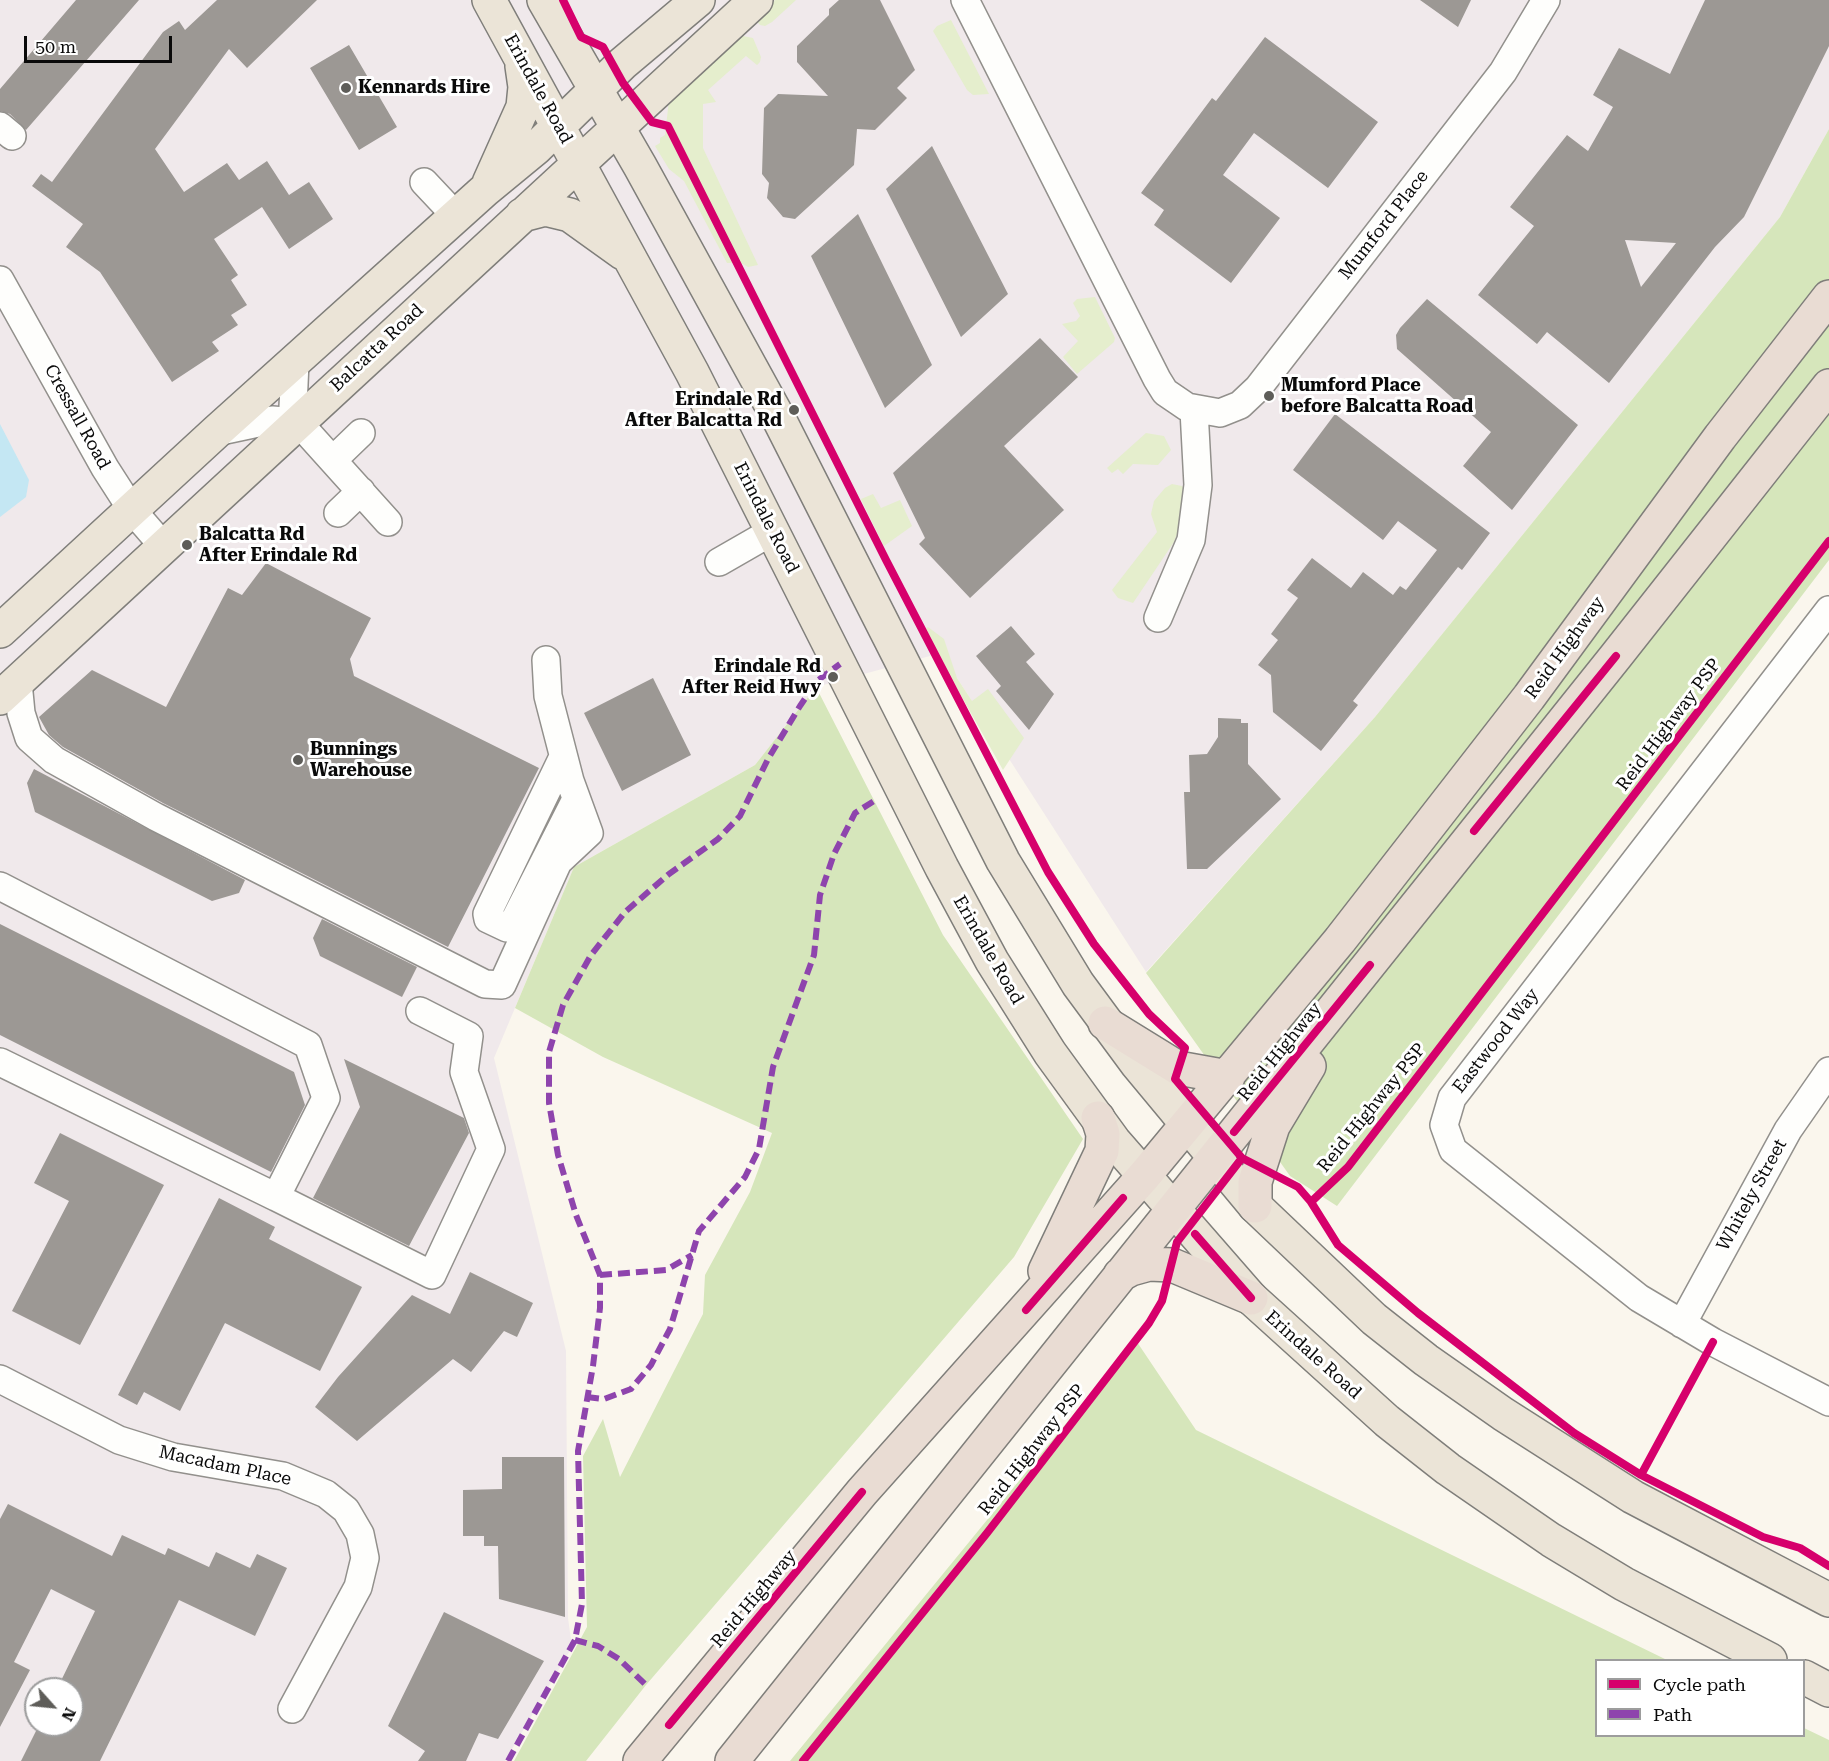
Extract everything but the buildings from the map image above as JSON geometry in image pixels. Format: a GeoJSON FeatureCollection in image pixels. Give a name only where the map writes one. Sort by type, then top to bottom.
{"type":"FeatureCollection","features":[{"type":"Feature","properties":{"kind":"highway","name":"Reid Highway"},"geometry":{"type":"LineString","coordinates":[[640,1761],[861,1492],[942,1399],[1026,1310],[1187,1127],[1340,940],[1522,706],[1720,437],[1829,297]]}},
{"type":"Feature","properties":{"kind":"highway","name":"Reid Highway"},"geometry":{"type":"LineString","coordinates":[[732,1761],[1829,386]]}},
{"type":"Feature","properties":{"kind":"highway"},"geometry":{"type":"LineString","coordinates":[[1255,1206],[1255,1182],[1273,1126],[1370,964]]}},
{"type":"Feature","properties":{"kind":"highway"},"geometry":{"type":"LineString","coordinates":[[1105,1023],[1178,1068],[1228,1077]]}},
{"type":"Feature","properties":{"kind":"highway"},"geometry":{"type":"LineString","coordinates":[[1026,1310],[1095,1169],[1102,1150],[1103,1134],[1098,1119]]}},
{"type":"Feature","properties":{"kind":"highway"},"geometry":{"type":"LineString","coordinates":[[1120,1275],[1149,1264],[1172,1265],[1251,1298]]}},
{"type":"Feature","properties":{"kind":"main road","name":"Erindale Road"},"geometry":{"type":"LineString","coordinates":[[489,0],[692,372],[942,868],[992,961],[1050,1053],[1098,1119],[1144,1176],[1251,1298],[1369,1406],[1457,1475],[1551,1540],[1624,1584],[1768,1659]]}},
{"type":"Feature","properties":{"kind":"main road"},"geometry":{"type":"LineString","coordinates":[[544,0],[779,419],[1003,861],[1078,984],[1105,1023],[1187,1127],[1255,1206],[1374,1319],[1426,1360],[1493,1407],[1633,1497],[1829,1600]]}},
{"type":"Feature","properties":{"kind":"main road"},"geometry":{"type":"LineString","coordinates":[[0,631],[216,432],[558,127],[595,89],[698,0]]}},
{"type":"Feature","properties":{"kind":"main road","name":"Balcatta Road"},"geometry":{"type":"LineString","coordinates":[[6,694],[165,548],[297,422],[756,0]]}},
{"type":"Feature","properties":{"kind":"main road"},"geometry":{"type":"LineString","coordinates":[[485,190],[523,107],[525,87],[520,59]]}},
{"type":"Feature","properties":{"kind":"main road"},"geometry":{"type":"LineString","coordinates":[[522,214],[545,209],[570,215],[588,226],[631,260]]}},
{"type":"Feature","properties":{"kind":"main road"},"geometry":{"type":"LineString","coordinates":[[1805,1678],[1829,1690]]}},
{"type":"Feature","properties":{"kind":"street"},"geometry":{"type":"LineString","coordinates":[[965,0],[1156,379],[1175,400],[1194,410],[1198,485],[1191,540],[1158,618]]}},
{"type":"Feature","properties":{"kind":"street","name":"Mumford Place"},"geometry":{"type":"LineString","coordinates":[[1194,410],[1220,413],[1240,405],[1258,388],[1503,72],[1546,0]]}},
{"type":"Feature","properties":{"kind":"street"},"geometry":{"type":"LineString","coordinates":[[424,182],[456,216]]}},
{"type":"Feature","properties":{"kind":"street","name":"Cressall Road"},"geometry":{"type":"LineString","coordinates":[[0,280],[105,468],[132,510],[165,548]]}},
{"type":"Feature","properties":{"kind":"street"},"geometry":{"type":"LineString","coordinates":[[295,362],[293,407],[297,422],[333,460],[370,490],[388,522]]}},
{"type":"Feature","properties":{"kind":"street"},"geometry":{"type":"LineString","coordinates":[[216,432],[272,420],[297,422]]}},
{"type":"Feature","properties":{"kind":"street"},"geometry":{"type":"LineString","coordinates":[[333,460],[361,433]]}},
{"type":"Feature","properties":{"kind":"street"},"geometry":{"type":"LineString","coordinates":[[338,513],[370,490]]}},
{"type":"Feature","properties":{"kind":"street"},"geometry":{"type":"LineString","coordinates":[[719,562],[773,531]]}},
{"type":"Feature","properties":{"kind":"street","name":"Eastwood Way"},"geometry":{"type":"LineString","coordinates":[[1829,610],[1452,1098],[1444,1125],[1453,1150],[1639,1298],[1682,1324],[1829,1402]]}},
{"type":"Feature","properties":{"kind":"street"},"geometry":{"type":"LineString","coordinates":[[6,694],[21,713],[29,738],[54,760],[156,818],[485,984],[502,985],[558,862],[589,833],[563,757],[548,696],[546,660]]}},
{"type":"Feature","properties":{"kind":"street"},"geometry":{"type":"LineString","coordinates":[[563,757],[487,914],[488,919],[507,928],[510,927],[576,799]]}},
{"type":"Feature","properties":{"kind":"street"},"geometry":{"type":"LineString","coordinates":[[0,886],[308,1045],[326,1098],[276,1197]]}},
{"type":"Feature","properties":{"kind":"street"},"geometry":{"type":"LineString","coordinates":[[0,1062],[432,1275],[491,1149],[464,1072],[469,1036],[420,1011]]}},
{"type":"Feature","properties":{"kind":"street","name":"Whitely Street"},"geometry":{"type":"LineString","coordinates":[[1682,1324],[1788,1130],[1829,1071]]}},
{"type":"Feature","properties":{"kind":"street","name":"Macadam Place"},"geometry":{"type":"LineString","coordinates":[[0,1379],[119,1440],[173,1457],[283,1476],[326,1494],[346,1510],[360,1534],[364,1558],[358,1587],[292,1709]]}},
{"type":"Feature","properties":{"kind":"shaded area"},"geometry":{"type":"Polygon","coordinates":[[[0,0],[1829,0],[1829,129],[1780,217],[1375,717],[1146,972],[941,653],[816,687],[755,765],[574,867],[494,1058],[566,1351],[568,1618],[572,1647],[505,1761],[0,1761],[0,0]]]}},
{"type":"Feature","properties":{"kind":"green space"},"geometry":{"type":"Polygon","coordinates":[[[775,0],[796,0],[772,22],[765,26],[760,25],[755,19],[775,0]]]}},
{"type":"Feature","properties":{"kind":"green space"},"geometry":{"type":"Polygon","coordinates":[[[951,20],[989,94],[973,95],[967,90],[933,31],[937,26],[951,20]]]}},
{"type":"Feature","properties":{"kind":"green space"},"geometry":{"type":"Polygon","coordinates":[[[733,37],[753,38],[761,57],[760,62],[757,65],[746,56],[708,90],[716,102],[703,104],[703,148],[758,265],[748,267],[741,263],[727,263],[684,181],[669,169],[655,146],[665,135],[669,100],[733,37]]]}},
{"type":"Feature","properties":{"kind":"green space"},"geometry":{"type":"Polygon","coordinates":[[[1829,129],[1829,560],[1337,1206],[1290,1176],[1146,973],[1375,717],[1780,217],[1829,129]]]}},
{"type":"Feature","properties":{"kind":"green space"},"geometry":{"type":"Polygon","coordinates":[[[1095,297],[1115,338],[1114,342],[1077,374],[1063,357],[1078,341],[1062,324],[1076,321],[1080,316],[1073,303],[1077,299],[1095,297]]]}},
{"type":"Feature","properties":{"kind":"green space"},"geometry":{"type":"Polygon","coordinates":[[[1146,433],[1164,436],[1171,450],[1158,465],[1133,464],[1123,474],[1118,469],[1112,473],[1107,468],[1146,433]]]}},
{"type":"Feature","properties":{"kind":"green space"},"geometry":{"type":"Polygon","coordinates":[[[1172,484],[1182,486],[1185,491],[1179,529],[1174,542],[1133,603],[1118,598],[1112,590],[1157,532],[1151,514],[1154,501],[1165,488],[1172,484]]]}},
{"type":"Feature","properties":{"kind":"green space"},"geometry":{"type":"Polygon","coordinates":[[[873,494],[881,508],[900,500],[912,526],[884,546],[861,499],[873,494]]]}},
{"type":"Feature","properties":{"kind":"green space"},"geometry":{"type":"Polygon","coordinates":[[[928,627],[944,639],[957,678],[972,701],[988,689],[1024,738],[1003,770],[924,630],[928,627]]]}},
{"type":"Feature","properties":{"kind":"green space"},"geometry":{"type":"Polygon","coordinates":[[[816,687],[943,935],[1083,1139],[1014,1257],[646,1685],[586,1761],[514,1761],[587,1627],[583,1456],[603,1419],[620,1477],[703,1314],[705,1275],[750,1192],[772,1133],[603,1057],[515,1008],[574,867],[755,765],[816,687]]]}},
{"type":"Feature","properties":{"kind":"green space"},"geometry":{"type":"Polygon","coordinates":[[[1135,1339],[1196,1430],[1665,1659],[1595,1659],[1595,1737],[1805,1737],[1805,1728],[1829,1740],[1829,1761],[790,1761],[1135,1339]]]}},
{"type":"Feature","properties":{"kind":"water"},"geometry":{"type":"Polygon","coordinates":[[[0,424],[29,480],[26,497],[0,517],[0,424]]]}},
{"type":"Feature","properties":{"kind":"marked path"},"geometry":{"type":"LineString","coordinates":[[508,1761],[575,1640],[582,1604],[578,1451],[593,1366],[600,1308],[600,1275],[576,1215],[558,1155],[549,1103],[549,1052],[563,1005],[591,955],[625,912],[669,874],[718,839],[740,816],[768,759],[800,706],[817,681],[840,664]]}},
{"type":"Feature","properties":{"kind":"marked path"},"geometry":{"type":"LineString","coordinates":[[587,1397],[604,1399],[631,1389],[651,1365],[670,1329],[699,1231],[745,1177],[759,1149],[773,1067],[814,955],[820,895],[834,854],[855,813],[874,801]]}},
{"type":"Feature","properties":{"kind":"marked path"},"geometry":{"type":"LineString","coordinates":[[600,1275],[666,1270],[692,1255]]}},
{"type":"Feature","properties":{"kind":"marked path"},"geometry":{"type":"LineString","coordinates":[[575,1640],[598,1646],[619,1659],[646,1685]]}},
{"type":"Feature","properties":{"kind":"cycle path"},"geometry":{"type":"LineString","coordinates":[[563,0],[581,37],[603,47],[623,83],[652,122],[668,126],[886,560],[1048,872],[1094,944],[1149,1014],[1185,1048],[1175,1079],[1242,1158]]}},
{"type":"Feature","properties":{"kind":"cycle path","name":"Reid Highway PSP"},"geometry":{"type":"LineString","coordinates":[[803,1761],[987,1533],[1149,1323],[1162,1301],[1177,1242],[1242,1158],[1298,1187],[1311,1202],[1348,1167],[1829,541]]}},
{"type":"Feature","properties":{"kind":"cycle path"},"geometry":{"type":"LineString","coordinates":[[1474,831],[1616,656]]}},
{"type":"Feature","properties":{"kind":"cycle path"},"geometry":{"type":"LineString","coordinates":[[1234,1132],[1370,965]]}},
{"type":"Feature","properties":{"kind":"cycle path"},"geometry":{"type":"LineString","coordinates":[[1026,1310],[1123,1198]]}},
{"type":"Feature","properties":{"kind":"cycle path"},"geometry":{"type":"LineString","coordinates":[[1311,1202],[1338,1245],[1418,1313],[1574,1433],[1641,1475],[1763,1537],[1800,1548],[1829,1566]]}},
{"type":"Feature","properties":{"kind":"cycle path"},"geometry":{"type":"LineString","coordinates":[[1195,1234],[1251,1298]]}},
{"type":"Feature","properties":{"kind":"cycle path"},"geometry":{"type":"LineString","coordinates":[[1641,1475],[1713,1342]]}},
{"type":"Feature","properties":{"kind":"cycle path"},"geometry":{"type":"LineString","coordinates":[[669,1725],[862,1492]]}},
{"type":"Feature","properties":{"kind":"place","name":"Kennards Hire"},"geometry":{"type":"Point","coordinates":[346,88]}},
{"type":"Feature","properties":{"kind":"place","name":"Mumford Place before Balcatta Road"},"geometry":{"type":"Point","coordinates":[1269,396]}},
{"type":"Feature","properties":{"kind":"place","name":"Erindale Rd After Balcatta Rd"},"geometry":{"type":"Point","coordinates":[794,410]}},
{"type":"Feature","properties":{"kind":"place","name":"Balcatta Rd After Erindale Rd"},"geometry":{"type":"Point","coordinates":[187,545]}},
{"type":"Feature","properties":{"kind":"place","name":"Erindale Rd After Reid Hwy"},"geometry":{"type":"Point","coordinates":[833,677]}},
{"type":"Feature","properties":{"kind":"place","name":"Bunnings Warehouse"},"geometry":{"type":"Point","coordinates":[298,760]}}]}
